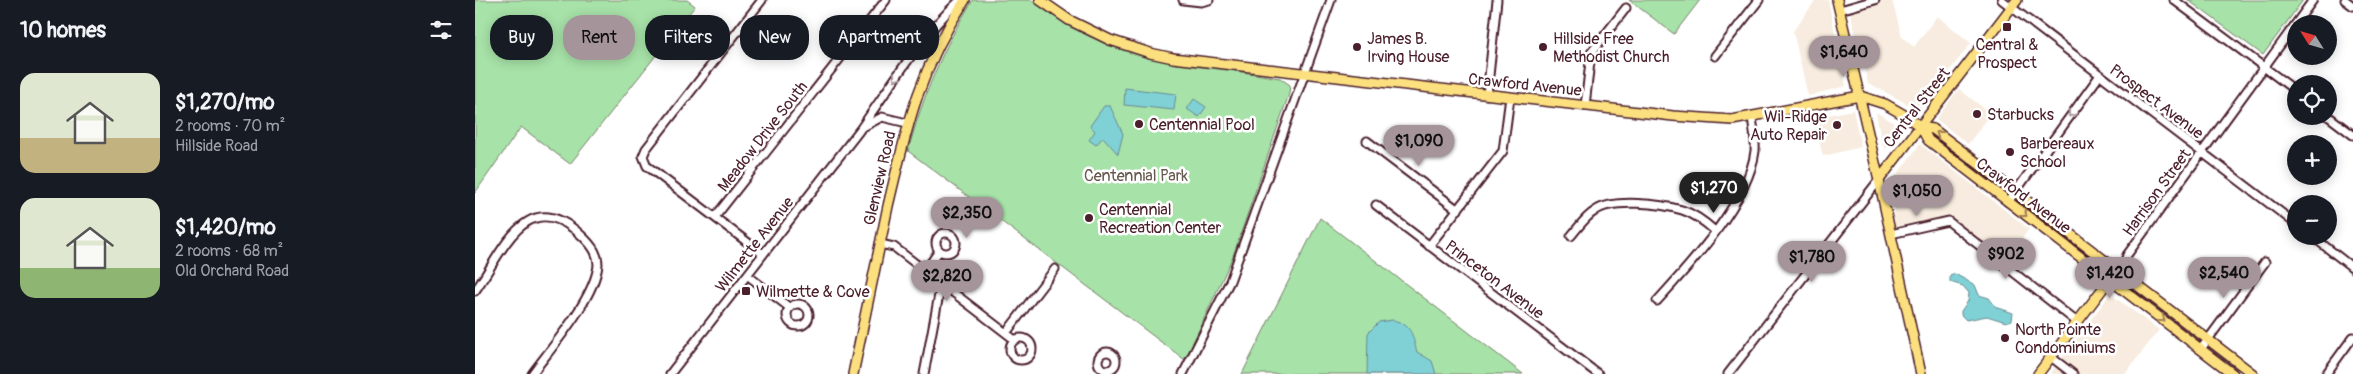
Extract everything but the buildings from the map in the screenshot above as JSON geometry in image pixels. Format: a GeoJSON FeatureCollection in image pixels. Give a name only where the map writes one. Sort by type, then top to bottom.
{"type":"FeatureCollection","features":[{"type":"Feature","properties":{"kind":"main road","name":"Glenview Road"},"geometry":{"type":"LineString","coordinates":[[853,374],[907,123],[923,76],[935,51],[965,0]]}},
{"type":"Feature","properties":{"kind":"main road","name":"Crawford Avenue"},"geometry":{"type":"LineString","coordinates":[[1040,0],[1087,30],[1110,40],[1150,53],[1304,74],[1673,116],[1732,120],[1860,96],[1885,104],[1921,127],[1933,129],[2253,374]]}},
{"type":"Feature","properties":{"kind":"main road"},"geometry":{"type":"LineString","coordinates":[[1837,0],[1879,180],[1921,374]]}},
{"type":"Feature","properties":{"kind":"main road","name":"Central Street"},"geometry":{"type":"LineString","coordinates":[[1879,180],[2015,4]]}},
{"type":"Feature","properties":{"kind":"main road","name":"Crawford Avenue"},"geometry":{"type":"LineString","coordinates":[[1921,127],[1929,140],[2233,374]]}},
{"type":"Feature","properties":{"kind":"main road"},"geometry":{"type":"LineString","coordinates":[[2110,279],[2111,266]]}},
{"type":"Feature","properties":{"kind":"main road"},"geometry":{"type":"LineString","coordinates":[[2038,374],[2110,279],[2121,273]]}},
{"type":"Feature","properties":{"kind":"street"},"geometry":{"type":"LineString","coordinates":[[762,0],[645,149],[643,160],[647,166],[763,254]]}},
{"type":"Feature","properties":{"kind":"street","name":"Meadow Drive South"},"geometry":{"type":"LineString","coordinates":[[715,217],[886,0]]}},
{"type":"Feature","properties":{"kind":"street","name":"Wilmette Avenue"},"geometry":{"type":"LineString","coordinates":[[670,374],[859,131],[944,15],[960,0]]}},
{"type":"Feature","properties":{"kind":"street"},"geometry":{"type":"LineString","coordinates":[[1183,0],[1201,2],[1209,0]]}},
{"type":"Feature","properties":{"kind":"street"},"geometry":{"type":"LineString","coordinates":[[1183,374],[1230,281],[1331,0]]}},
{"type":"Feature","properties":{"kind":"street"},"geometry":{"type":"LineString","coordinates":[[1487,95],[1497,0]]}},
{"type":"Feature","properties":{"kind":"street"},"geometry":{"type":"LineString","coordinates":[[1715,56],[1759,0]]}},
{"type":"Feature","properties":{"kind":"street"},"geometry":{"type":"LineString","coordinates":[[1840,10],[1875,0]]}},
{"type":"Feature","properties":{"kind":"street","name":"Prospect Avenue"},"geometry":{"type":"LineString","coordinates":[[2002,0],[2015,4],[2100,75],[2287,217]]}},
{"type":"Feature","properties":{"kind":"street"},"geometry":{"type":"LineString","coordinates":[[2174,0],[2287,85]]}},
{"type":"Feature","properties":{"kind":"street","name":"Harrison Street"},"geometry":{"type":"LineString","coordinates":[[2121,273],[2127,255],[2313,0]]}},
{"type":"Feature","properties":{"kind":"street"},"geometry":{"type":"LineString","coordinates":[[2345,0],[2353,6]]}},
{"type":"Feature","properties":{"kind":"street"},"geometry":{"type":"LineString","coordinates":[[1585,106],[1591,53],[1626,8]]}},
{"type":"Feature","properties":{"kind":"street"},"geometry":{"type":"LineString","coordinates":[[2008,202],[2100,75]]}},
{"type":"Feature","properties":{"kind":"street"},"geometry":{"type":"LineString","coordinates":[[1429,246],[1503,151],[1510,98]]}},
{"type":"Feature","properties":{"kind":"street"},"geometry":{"type":"LineString","coordinates":[[1657,301],[1686,270],[1735,205],[1746,181],[1755,151],[1752,116]]}},
{"type":"Feature","properties":{"kind":"street","name":"Wilmette Avenue"},"geometry":{"type":"LineString","coordinates":[[859,131],[882,117],[907,123]]}},
{"type":"Feature","properties":{"kind":"street"},"geometry":{"type":"LineString","coordinates":[[2337,123],[2353,135]]}},
{"type":"Feature","properties":{"kind":"street"},"geometry":{"type":"LineString","coordinates":[[1367,141],[1457,210]]}},
{"type":"Feature","properties":{"kind":"street","name":"Central Street"},"geometry":{"type":"LineString","coordinates":[[1728,374],[1879,180]]}},
{"type":"Feature","properties":{"kind":"street"},"geometry":{"type":"LineString","coordinates":[[1571,236],[1595,210],[1609,204],[1626,202],[1681,210],[1699,217],[1715,230]]}},
{"type":"Feature","properties":{"kind":"street","name":"Princeton Avenue"},"geometry":{"type":"LineString","coordinates":[[1376,205],[1598,374]]}},
{"type":"Feature","properties":{"kind":"street"},"geometry":{"type":"LineString","coordinates":[[475,291],[511,236],[523,223],[535,218],[549,216],[562,221],[577,231],[595,250],[599,262],[597,272],[574,316],[533,374]]}},
{"type":"Feature","properties":{"kind":"street"},"geometry":{"type":"LineString","coordinates":[[1891,234],[1948,221],[2077,322]]}},
{"type":"Feature","properties":{"kind":"street"},"geometry":{"type":"LineString","coordinates":[[880,244],[893,247],[1015,340]]}},
{"type":"Feature","properties":{"kind":"street"},"geometry":{"type":"LineString","coordinates":[[2324,245],[2353,268]]}},
{"type":"Feature","properties":{"kind":"street"},"geometry":{"type":"LineString","coordinates":[[925,271],[939,251]]}},
{"type":"Feature","properties":{"kind":"street","name":"Harrison Street"},"geometry":{"type":"LineString","coordinates":[[2111,266],[2127,255]]}},
{"type":"Feature","properties":{"kind":"street"},"geometry":{"type":"LineString","coordinates":[[2201,349],[2265,262]]}},
{"type":"Feature","properties":{"kind":"street"},"geometry":{"type":"LineString","coordinates":[[1006,333],[1055,269]]}},
{"type":"Feature","properties":{"kind":"street"},"geometry":{"type":"LineString","coordinates":[[747,275],[790,308]]}},
{"type":"Feature","properties":{"kind":"street"},"geometry":{"type":"LineString","coordinates":[[924,374],[941,284]]}},
{"type":"Feature","properties":{"kind":"street"},"geometry":{"type":"LineString","coordinates":[[2326,374],[2353,337]]}},
{"type":"Feature","properties":{"kind":"street"},"geometry":{"type":"LineString","coordinates":[[2051,357],[2073,374]]}},
{"type":"Feature","properties":{"kind":"shaded area"},"geometry":{"type":"Polygon","coordinates":[[[1816,0],[1828,0],[1846,86],[1808,96],[1793,31],[1816,0]]]}},
{"type":"Feature","properties":{"kind":"shaded area"},"geometry":{"type":"Polygon","coordinates":[[[1880,0],[1892,0],[1902,37],[1914,47],[1937,16],[1971,43],[1919,110],[1868,83],[1849,8],[1880,0]]]}},
{"type":"Feature","properties":{"kind":"shaded area"},"geometry":{"type":"Polygon","coordinates":[[[1959,89],[1991,114],[1968,144],[1936,119],[1959,89]]]}},
{"type":"Feature","properties":{"kind":"shaded area"},"geometry":{"type":"Polygon","coordinates":[[[1853,110],[1861,147],[1823,156],[1813,118],[1853,110]]]}},
{"type":"Feature","properties":{"kind":"shaded area"},"geometry":{"type":"Polygon","coordinates":[[[1876,112],[1902,128],[1886,149],[1882,145],[1876,112]]]}},
{"type":"Feature","properties":{"kind":"shaded area"},"geometry":{"type":"Polygon","coordinates":[[[1920,144],[2029,229],[2006,259],[1948,215],[1895,230],[1893,180],[1920,144]]]}},
{"type":"Feature","properties":{"kind":"shaded area"},"geometry":{"type":"Polygon","coordinates":[[[2110,294],[2159,330],[2125,374],[2050,374],[2110,294]]]}},
{"type":"Feature","properties":{"kind":"green space"},"geometry":{"type":"Polygon","coordinates":[[[475,0],[687,0],[695,6],[688,15],[645,15],[645,60],[652,60],[570,164],[521,127],[475,193],[475,0]]]}},
{"type":"Feature","properties":{"kind":"green space","name":"Centennial Park"},"geometry":{"type":"Polygon","coordinates":[[[973,0],[1032,0],[1066,24],[1089,36],[1147,57],[1280,78],[1290,85],[1289,94],[1233,256],[1185,360],[908,151],[920,111],[935,72],[952,36],[973,0]]]}},
{"type":"Feature","properties":{"kind":"green space"},"geometry":{"type":"Polygon","coordinates":[[[1629,0],[1700,0],[1674,34],[1629,0]]]}},
{"type":"Feature","properties":{"kind":"green space"},"geometry":{"type":"Polygon","coordinates":[[[2188,0],[2303,0],[2292,15],[2287,15],[2287,22],[2263,55],[2188,0]]]}},
{"type":"Feature","properties":{"kind":"green space"},"geometry":{"type":"Polygon","coordinates":[[[1320,218],[1523,374],[1242,374],[1320,218]]]}},
{"type":"Feature","properties":{"kind":"water"},"geometry":{"type":"Polygon","coordinates":[[[1125,88],[1176,94],[1174,110],[1124,105],[1125,88]]]}},
{"type":"Feature","properties":{"kind":"water"},"geometry":{"type":"Polygon","coordinates":[[[1194,99],[1206,107],[1199,117],[1187,109],[1194,99]]]}},
{"type":"Feature","properties":{"kind":"water"},"geometry":{"type":"Polygon","coordinates":[[[1104,106],[1110,106],[1123,134],[1118,154],[1103,137],[1096,145],[1089,140],[1095,131],[1090,126],[1104,106]]]}},
{"type":"Feature","properties":{"kind":"water"},"geometry":{"type":"Polygon","coordinates":[[[1955,274],[1975,285],[1979,295],[1989,298],[1996,307],[2013,313],[2012,320],[2006,322],[1987,316],[1966,320],[1961,315],[1961,311],[1968,301],[1969,293],[1963,286],[1950,282],[1950,276],[1955,274]]]}},
{"type":"Feature","properties":{"kind":"water"},"geometry":{"type":"Polygon","coordinates":[[[1392,320],[1404,324],[1408,328],[1417,352],[1432,361],[1436,374],[1367,374],[1368,333],[1379,322],[1392,320]]]}},
{"type":"Feature","properties":{"kind":"place","name":"Central & Prospect"},"geometry":{"type":"Point","coordinates":[2007,27]}},
{"type":"Feature","properties":{"kind":"place","name":"James B. Irving House"},"geometry":{"type":"Point","coordinates":[1357,47]}},
{"type":"Feature","properties":{"kind":"place","name":"Hillside Free Methodist Church"},"geometry":{"type":"Point","coordinates":[1543,47]}},
{"type":"Feature","properties":{"kind":"place","name":"Starbucks"},"geometry":{"type":"Point","coordinates":[1977,114]}},
{"type":"Feature","properties":{"kind":"place","name":"Centennial Pool"},"geometry":{"type":"Point","coordinates":[1139,124]}},
{"type":"Feature","properties":{"kind":"place","name":"Wil-Ridge Auto Repair"},"geometry":{"type":"Point","coordinates":[1837,125]}},
{"type":"Feature","properties":{"kind":"place","name":"Barbereaux School"},"geometry":{"type":"Point","coordinates":[2010,152]}},
{"type":"Feature","properties":{"kind":"place","name":"Centennial Recreation Center"},"geometry":{"type":"Point","coordinates":[1089,218]}},
{"type":"Feature","properties":{"kind":"place","name":"Wilmette & Cove"},"geometry":{"type":"Point","coordinates":[746,291]}},
{"type":"Feature","properties":{"kind":"place","name":"North Pointe Condominiums"},"geometry":{"type":"Point","coordinates":[2005,338]}}]}
